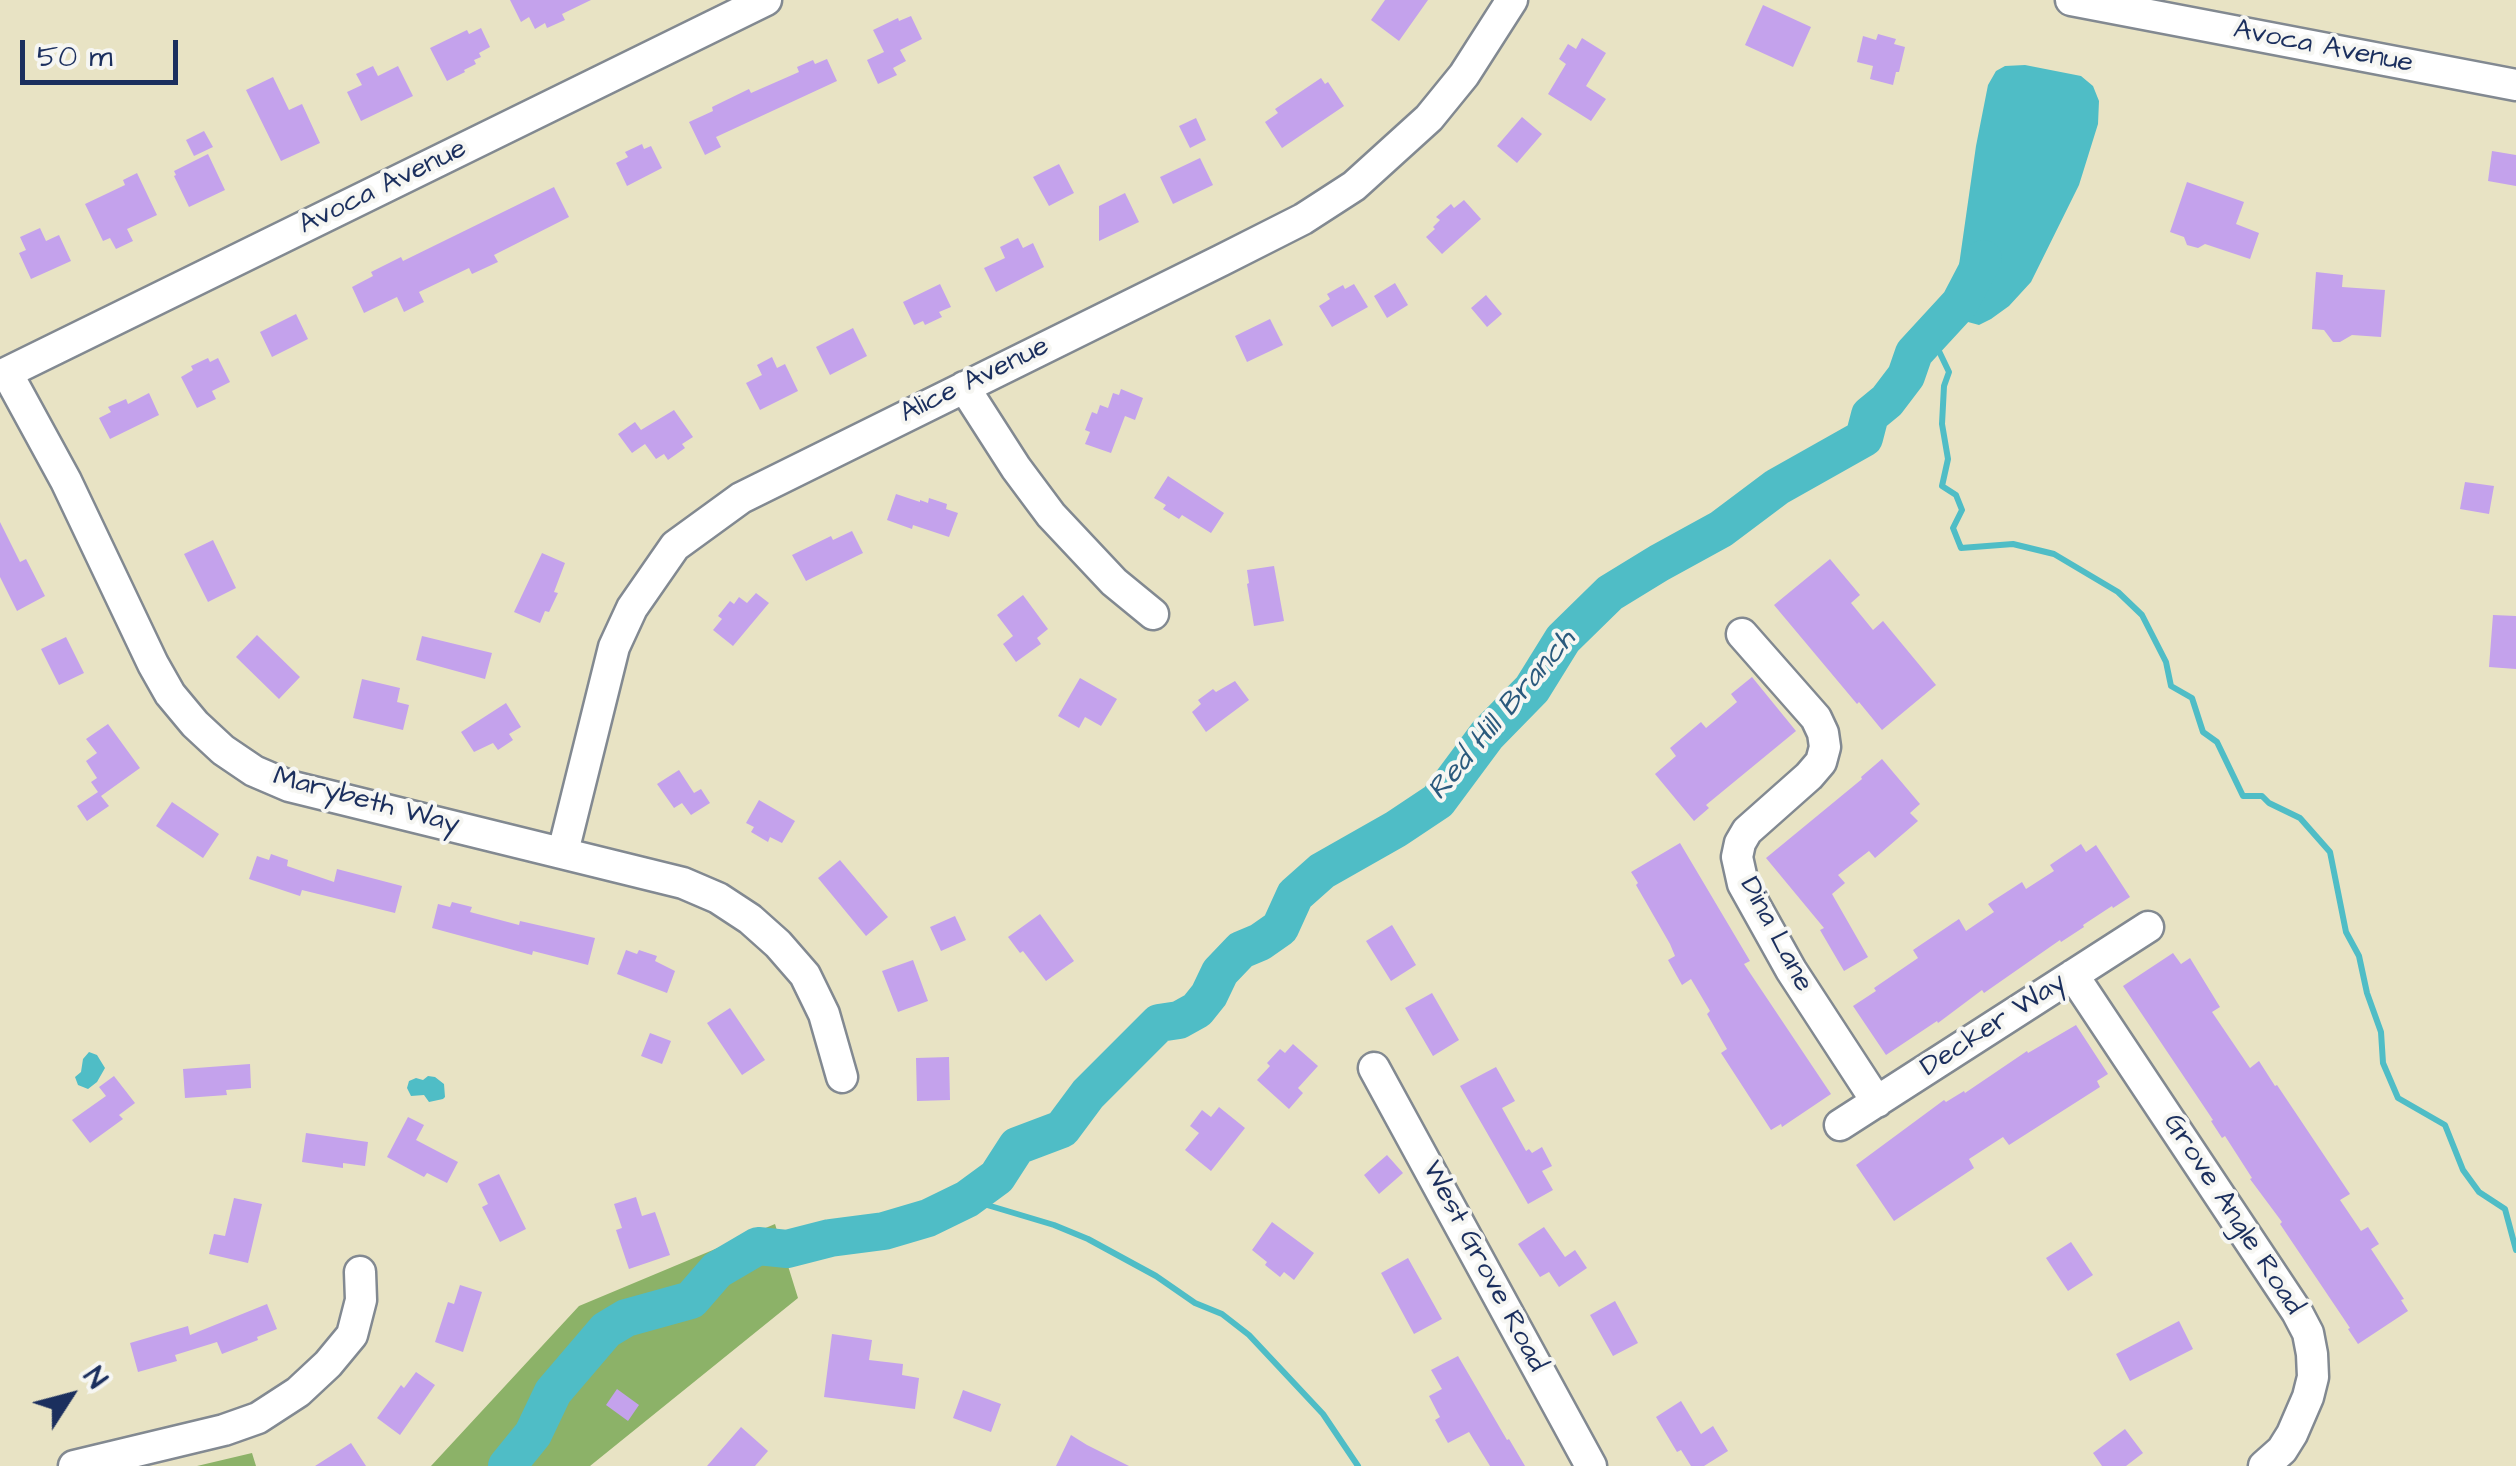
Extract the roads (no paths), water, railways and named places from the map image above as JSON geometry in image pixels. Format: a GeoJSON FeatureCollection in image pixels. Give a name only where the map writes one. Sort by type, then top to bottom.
{"type":"FeatureCollection","features":[{"type":"Feature","properties":{"kind":"street","name":"Avoca Avenue"},"geometry":{"type":"LineString","coordinates":[[3,374],[766,0]]}},
{"type":"Feature","properties":{"kind":"street","name":"Alice Avenue"},"geometry":{"type":"LineString","coordinates":[[563,852],[614,647],[632,608],[675,546],[741,498],[1303,218],[1354,186],[1430,118],[1464,75],[1512,0]]}},
{"type":"Feature","properties":{"kind":"street","name":"Avoca Avenue"},"geometry":{"type":"LineString","coordinates":[[2071,0],[2516,84]]}},
{"type":"Feature","properties":{"kind":"street","name":"Marybeth Way"},"geometry":{"type":"LineString","coordinates":[[3,374],[66,481],[152,664],[170,694],[223,750],[254,772],[289,786],[683,883],[718,898],[778,944],[804,975],[824,1014],[842,1077]]}},
{"type":"Feature","properties":{"kind":"street"},"geometry":{"type":"LineString","coordinates":[[964,387],[1051,515],[1114,582],[1152,614]]}},
{"type":"Feature","properties":{"kind":"street","name":"Dina Lane"},"geometry":{"type":"LineString","coordinates":[[1742,634],[1816,718],[1826,747],[1822,762],[1809,776],[1747,830],[1737,857],[1743,884],[1791,970],[1877,1102]]}},
{"type":"Feature","properties":{"kind":"street","name":"Decker Way"},"geometry":{"type":"LineString","coordinates":[[1840,1125],[2148,926]]}},
{"type":"Feature","properties":{"kind":"street","name":"Grove Angle Road"},"geometry":{"type":"LineString","coordinates":[[2073,975],[2308,1333],[2312,1376],[2308,1397],[2282,1450],[2264,1466]]}},
{"type":"Feature","properties":{"kind":"street","name":"West Grove Road"},"geometry":{"type":"LineString","coordinates":[[1374,1068],[1591,1466]]}},
{"type":"Feature","properties":{"kind":"street"},"geometry":{"type":"LineString","coordinates":[[74,1466],[224,1430],[258,1418],[298,1392],[352,1335],[361,1300],[360,1272]]}},
{"type":"Feature","properties":{"kind":"water"},"geometry":{"type":"Polygon","coordinates":[[[2025,65],[2081,76],[2093,86],[2099,101],[2098,124],[2079,185],[2031,282],[2009,306],[1979,325],[1962,315],[1959,265],[1976,146],[1988,85],[1996,71],[2005,66],[2025,65]]]}},
{"type":"Feature","properties":{"kind":"water"},"geometry":{"type":"Polygon","coordinates":[[[89,1052],[97,1055],[105,1068],[88,1089],[78,1085],[75,1077],[89,1052]]]}},
{"type":"Feature","properties":{"kind":"water"},"geometry":{"type":"Polygon","coordinates":[[[428,1076],[444,1084],[443,1099],[429,1102],[424,1095],[411,1096],[409,1081],[428,1076]]]}},
{"type":"Feature","properties":{"kind":"waterway","name":"Red Hill Branch"},"geometry":{"type":"LineString","coordinates":[[507,1466],[533,1434],[553,1392],[606,1330],[626,1318],[691,1300],[717,1270],[758,1246],[787,1249],[884,1231],[928,1218],[967,1199],[997,1177],[1017,1146],[1062,1129],[1088,1094],[1159,1023],[1179,1020],[1197,1010],[1220,972],[1241,950],[1280,928],[1295,895],[1322,871],[1438,801],[1487,735],[1532,689],[1563,639],[1610,593],[1721,529],[1777,487],[1864,438],[1870,415],[1906,376],[1914,353],[1960,303],[1983,259]]}},
{"type":"Feature","properties":{"kind":"waterway"},"geometry":{"type":"LineString","coordinates":[[1937,324],[1941,342],[1937,347],[1949,372],[1944,386],[1942,424],[1948,459],[1942,486],[1956,495],[1962,510],[1953,528],[1961,548],[2013,544],[2054,554],[2118,592],[2142,615],[2166,662],[2171,686],[2192,698],[2203,732],[2217,742],[2243,796],[2262,796],[2300,818],[2330,852],[2346,932],[2359,956],[2381,1032],[2383,1063],[2398,1098],[2445,1125],[2463,1170],[2479,1192],[2505,1209],[2516,1250]]}},
{"type":"Feature","properties":{"kind":"waterway"},"geometry":{"type":"LineString","coordinates":[[967,1199],[1088,1239],[1156,1276],[1195,1303],[1222,1314],[1249,1335],[1323,1414],[1358,1466]]}}]}
